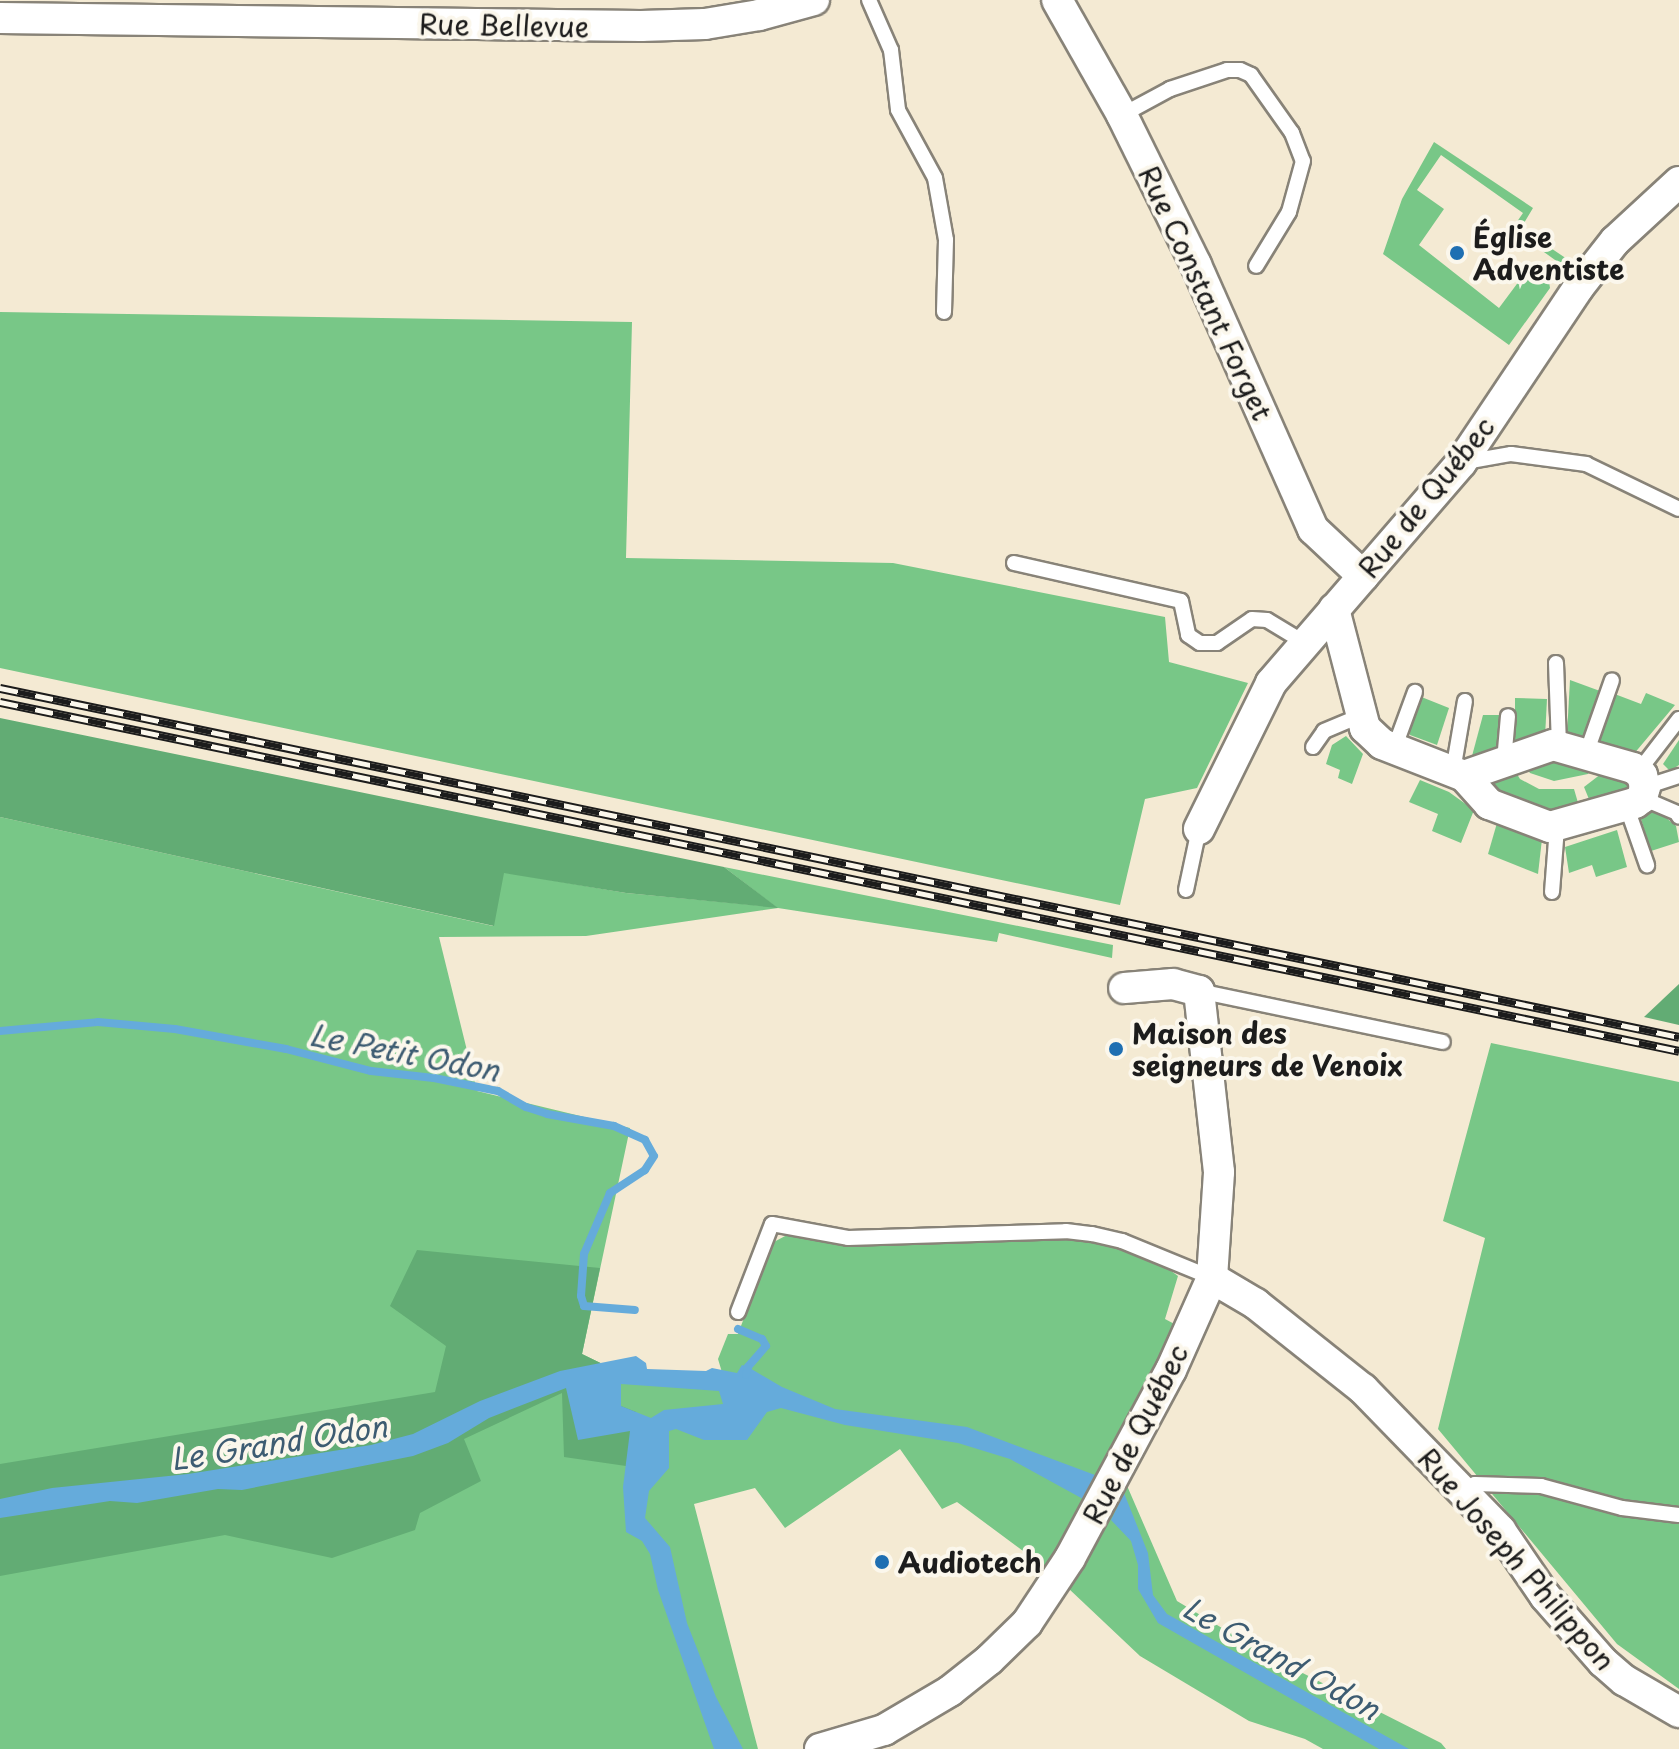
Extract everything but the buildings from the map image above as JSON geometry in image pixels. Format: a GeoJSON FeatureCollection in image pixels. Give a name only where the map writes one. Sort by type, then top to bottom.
{"type":"FeatureCollection","features":[{"type":"Feature","properties":{"kind":"street","name":"Rue Bellevue"},"geometry":{"type":"LineString","coordinates":[[0,18],[641,26],[705,24],[759,15],[814,0]]}},
{"type":"Feature","properties":{"kind":"street","name":"Rue Constant Forget"},"geometry":{"type":"LineString","coordinates":[[1057,0],[1122,115],[1196,265],[1313,529],[1363,576]]}},
{"type":"Feature","properties":{"kind":"street","name":"Rue de Québec"},"geometry":{"type":"LineString","coordinates":[[1199,829],[1271,683],[1461,463],[1578,288],[1615,241],[1679,182]]}},
{"type":"Feature","properties":{"kind":"street"},"geometry":{"type":"LineString","coordinates":[[1334,609],[1362,715],[1372,737],[1394,749],[1458,773],[1489,804],[1557,827],[1638,791]]}},
{"type":"Feature","properties":{"kind":"street"},"geometry":{"type":"LineString","coordinates":[[1458,773],[1504,761],[1572,750],[1638,791]]}},
{"type":"Feature","properties":{"kind":"street"},"geometry":{"type":"LineString","coordinates":[[1124,988],[1173,984],[1199,991]]}},
{"type":"Feature","properties":{"kind":"street","name":"Rue de Québec"},"geometry":{"type":"LineString","coordinates":[[820,1749],[884,1730],[950,1691],[989,1660],[1027,1623],[1070,1558],[1171,1370],[1212,1278],[1219,1172],[1199,991]]}},
{"type":"Feature","properties":{"kind":"street","name":"Rue Joseph Philippon"},"geometry":{"type":"LineString","coordinates":[[1212,1278],[1256,1304],[1363,1389],[1500,1530],[1545,1596],[1603,1662],[1624,1680],[1679,1712]]}},
{"type":"Feature","properties":{"kind":"lane"},"geometry":{"type":"LineString","coordinates":[[869,0],[891,50],[898,110],[935,178],[946,240],[944,312]]}},
{"type":"Feature","properties":{"kind":"lane"},"geometry":{"type":"LineString","coordinates":[[1122,115],[1170,89],[1227,70],[1240,70],[1251,75],[1292,133],[1303,161],[1289,212],[1256,266]]}},
{"type":"Feature","properties":{"kind":"lane"},"geometry":{"type":"LineString","coordinates":[[1461,463],[1511,454],[1586,464],[1679,509]]}},
{"type":"Feature","properties":{"kind":"lane"},"geometry":{"type":"LineString","coordinates":[[1014,563],[1181,601],[1188,635],[1200,643],[1217,643],[1252,619],[1267,620],[1305,643]]}},
{"type":"Feature","properties":{"kind":"lane"},"geometry":{"type":"LineString","coordinates":[[1556,663],[1572,750]]}},
{"type":"Feature","properties":{"kind":"lane"},"geometry":{"type":"LineString","coordinates":[[1572,750],[1612,680]]}},
{"type":"Feature","properties":{"kind":"lane"},"geometry":{"type":"LineString","coordinates":[[1394,749],[1415,692]]}},
{"type":"Feature","properties":{"kind":"lane"},"geometry":{"type":"LineString","coordinates":[[1458,773],[1465,701]]}},
{"type":"Feature","properties":{"kind":"lane"},"geometry":{"type":"LineString","coordinates":[[1313,747],[1324,731],[1362,715]]}},
{"type":"Feature","properties":{"kind":"lane"},"geometry":{"type":"LineString","coordinates":[[1504,761],[1508,716]]}},
{"type":"Feature","properties":{"kind":"lane"},"geometry":{"type":"LineString","coordinates":[[1647,865],[1638,791],[1679,719]]}},
{"type":"Feature","properties":{"kind":"lane"},"geometry":{"type":"LineString","coordinates":[[1638,791],[1679,776]]}},
{"type":"Feature","properties":{"kind":"lane"},"geometry":{"type":"LineString","coordinates":[[1638,791],[1679,817]]}},
{"type":"Feature","properties":{"kind":"lane"},"geometry":{"type":"LineString","coordinates":[[1552,892],[1557,827]]}},
{"type":"Feature","properties":{"kind":"lane"},"geometry":{"type":"LineString","coordinates":[[1186,890],[1199,829]]}},
{"type":"Feature","properties":{"kind":"lane"},"geometry":{"type":"LineString","coordinates":[[1199,991],[1443,1042]]}},
{"type":"Feature","properties":{"kind":"lane"},"geometry":{"type":"LineString","coordinates":[[738,1312],[772,1224],[848,1238],[1066,1231],[1092,1234],[1182,1263],[1212,1278]]}},
{"type":"Feature","properties":{"kind":"lane"},"geometry":{"type":"LineString","coordinates":[[1463,1490],[1475,1484],[1541,1486],[1622,1508],[1679,1515]]}},
{"type":"Feature","properties":{"kind":"green space"},"geometry":{"type":"Polygon","coordinates":[[[1434,142],[1533,208],[1521,228],[1570,261],[1562,265],[1512,229],[1523,213],[1441,155],[1417,190],[1444,209],[1419,245],[1499,308],[1531,265],[1549,282],[1550,288],[1509,345],[1383,254],[1402,199],[1434,142]]]}},
{"type":"Feature","properties":{"kind":"green space"},"geometry":{"type":"Polygon","coordinates":[[[0,312],[632,322],[626,558],[893,563],[1165,617],[1169,662],[1248,683],[1197,788],[1145,799],[1120,905],[0,668],[0,312]]]}},
{"type":"Feature","properties":{"kind":"green space"},"geometry":{"type":"Polygon","coordinates":[[[1570,680],[1600,691],[1582,739],[1567,734],[1570,680]]]}},
{"type":"Feature","properties":{"kind":"green space"},"geometry":{"type":"Polygon","coordinates":[[[1612,693],[1641,704],[1646,693],[1675,705],[1633,755],[1597,741],[1612,693]]]}},
{"type":"Feature","properties":{"kind":"green space"},"geometry":{"type":"Polygon","coordinates":[[[1419,696],[1449,708],[1437,745],[1410,735],[1408,727],[1419,696]]]}},
{"type":"Feature","properties":{"kind":"green space"},"geometry":{"type":"Polygon","coordinates":[[[1515,698],[1547,699],[1545,737],[1515,744],[1515,698]]]}},
{"type":"Feature","properties":{"kind":"green space"},"geometry":{"type":"Polygon","coordinates":[[[1483,715],[1501,715],[1497,750],[1472,756],[1483,715]]]}},
{"type":"Feature","properties":{"kind":"green space"},"geometry":{"type":"Polygon","coordinates":[[[0,718],[724,867],[778,908],[626,893],[504,873],[494,926],[0,817],[0,718]]]}},
{"type":"Feature","properties":{"kind":"green space"},"geometry":{"type":"Polygon","coordinates":[[[1346,736],[1363,754],[1352,784],[1338,778],[1340,770],[1326,764],[1332,745],[1346,736]]]}},
{"type":"Feature","properties":{"kind":"green space"},"geometry":{"type":"Polygon","coordinates":[[[1679,740],[1679,765],[1670,771],[1663,764],[1679,740]]]}},
{"type":"Feature","properties":{"kind":"green space"},"geometry":{"type":"Polygon","coordinates":[[[1558,752],[1597,763],[1588,774],[1554,781],[1530,773],[1522,762],[1558,752]]]}},
{"type":"Feature","properties":{"kind":"green space"},"geometry":{"type":"Polygon","coordinates":[[[1512,766],[1520,779],[1539,789],[1574,789],[1581,813],[1554,821],[1487,791],[1489,774],[1512,766]]]}},
{"type":"Feature","properties":{"kind":"green space"},"geometry":{"type":"Polygon","coordinates":[[[1610,767],[1619,770],[1633,789],[1593,809],[1584,787],[1610,767]]]}},
{"type":"Feature","properties":{"kind":"green space"},"geometry":{"type":"Polygon","coordinates":[[[1420,780],[1449,792],[1474,810],[1461,843],[1432,831],[1438,814],[1409,802],[1420,780]]]}},
{"type":"Feature","properties":{"kind":"green space"},"geometry":{"type":"Polygon","coordinates":[[[1658,811],[1676,826],[1679,842],[1651,851],[1640,816],[1658,811]]]}},
{"type":"Feature","properties":{"kind":"green space"},"geometry":{"type":"Polygon","coordinates":[[[0,817],[493,926],[503,872],[626,893],[776,907],[724,867],[1113,945],[1112,958],[999,933],[997,942],[778,908],[586,936],[439,937],[477,1091],[630,1128],[582,1354],[621,1373],[724,1379],[718,1359],[728,1334],[738,1334],[772,1243],[787,1235],[848,1243],[1045,1238],[1087,1240],[1115,1244],[1155,1259],[1178,1276],[1165,1319],[1180,1327],[1115,1458],[1177,1601],[1267,1655],[1441,1743],[1446,1749],[1323,1749],[1305,1739],[1249,1721],[1140,1656],[1050,1571],[957,1502],[942,1509],[900,1449],[785,1528],[755,1488],[694,1504],[758,1749],[0,1749],[0,817]]]}},
{"type":"Feature","properties":{"kind":"green space"},"geometry":{"type":"Polygon","coordinates":[[[1497,823],[1542,839],[1538,874],[1488,854],[1497,823]]]}},
{"type":"Feature","properties":{"kind":"green space"},"geometry":{"type":"Polygon","coordinates":[[[1617,830],[1627,867],[1596,877],[1592,865],[1569,873],[1565,847],[1617,830]]]}},
{"type":"Feature","properties":{"kind":"green space"},"geometry":{"type":"Polygon","coordinates":[[[1679,984],[1679,1025],[1644,1017],[1679,984]]]}},
{"type":"Feature","properties":{"kind":"green space"},"geometry":{"type":"Polygon","coordinates":[[[1491,1043],[1679,1082],[1679,1689],[1617,1644],[1438,1429],[1485,1238],[1443,1221],[1491,1043]]]}},
{"type":"Feature","properties":{"kind":"green space"},"geometry":{"type":"Polygon","coordinates":[[[417,1250],[600,1268],[582,1354],[621,1373],[621,1406],[636,1412],[626,1466],[564,1457],[562,1393],[464,1439],[481,1481],[420,1513],[415,1530],[332,1558],[225,1535],[0,1576],[0,1464],[435,1392],[446,1346],[390,1306],[417,1250]]]}},
{"type":"Feature","properties":{"kind":"water"},"geometry":{"type":"Polygon","coordinates":[[[636,1356],[646,1363],[647,1369],[706,1371],[712,1368],[737,1373],[742,1365],[782,1387],[835,1409],[967,1427],[1095,1475],[1083,1499],[1010,1459],[958,1443],[845,1425],[781,1408],[767,1412],[747,1440],[704,1440],[676,1429],[669,1431],[669,1468],[649,1491],[645,1518],[670,1547],[687,1623],[716,1697],[743,1749],[714,1749],[658,1590],[650,1554],[642,1541],[626,1532],[623,1487],[630,1431],[578,1440],[566,1388],[489,1418],[448,1443],[413,1456],[242,1490],[218,1489],[137,1503],[110,1501],[0,1518],[0,1499],[52,1488],[188,1474],[371,1445],[413,1434],[480,1401],[560,1371],[636,1356]],[[621,1384],[621,1406],[651,1418],[664,1410],[723,1404],[719,1391],[621,1384]]]}},
{"type":"Feature","properties":{"kind":"water"},"geometry":{"type":"Polygon","coordinates":[[[1124,1493],[1148,1553],[1153,1595],[1167,1614],[1409,1749],[1379,1749],[1158,1623],[1138,1589],[1138,1565],[1131,1541],[1111,1520],[1124,1493]]]}},
{"type":"Feature","properties":{"kind":"waterway","name":"Le Petit Odon"},"geometry":{"type":"LineString","coordinates":[[0,1031],[98,1022],[175,1029],[286,1049],[371,1071],[434,1078],[498,1091],[526,1107],[547,1114],[614,1126],[645,1140],[654,1156],[645,1170],[610,1193],[584,1254],[581,1296],[584,1306],[635,1310]]}},
{"type":"Feature","properties":{"kind":"waterway","name":"Le Petit Odon"},"geometry":{"type":"LineString","coordinates":[[738,1329],[762,1339],[766,1346],[748,1367],[746,1375]]}},
{"type":"Feature","properties":{"kind":"railway"},"geometry":{"type":"LineString","coordinates":[[0,688],[1679,1037]]}},
{"type":"Feature","properties":{"kind":"railway"},"geometry":{"type":"LineString","coordinates":[[0,702],[1679,1051]]}},
{"type":"Feature","properties":{"kind":"place","name":"Église Adventiste"},"geometry":{"type":"Point","coordinates":[1457,253]}},
{"type":"Feature","properties":{"kind":"place","name":"Maison des seigneurs de Venoix"},"geometry":{"type":"Point","coordinates":[1116,1049]}},
{"type":"Feature","properties":{"kind":"place","name":"Audiotech"},"geometry":{"type":"Point","coordinates":[882,1562]}},
{"type":"Feature","properties":{"kind":"water label","name":"Le Grand Odon"},"geometry":{"type":"Point","coordinates":[279,1442]}},
{"type":"Feature","properties":{"kind":"water label","name":"Le Grand Odon"},"geometry":{"type":"Point","coordinates":[1282,1658]}}]}
